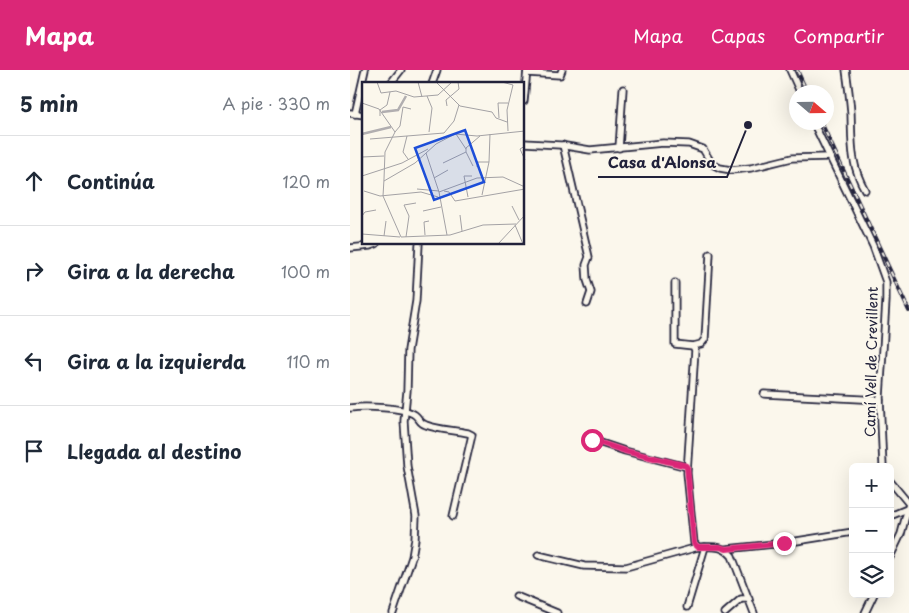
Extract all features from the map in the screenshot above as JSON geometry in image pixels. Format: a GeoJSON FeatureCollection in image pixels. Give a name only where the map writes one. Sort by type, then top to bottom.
{"type":"FeatureCollection","features":[{"type":"Feature","properties":{"kind":"street"},"geometry":{"type":"LineString","coordinates":[[353,113],[365,70]]}},
{"type":"Feature","properties":{"kind":"street"},"geometry":{"type":"LineString","coordinates":[[392,82],[401,70]]}},
{"type":"Feature","properties":{"kind":"street"},"geometry":{"type":"LineString","coordinates":[[525,91],[527,72],[560,75],[562,70]]}},
{"type":"Feature","properties":{"kind":"street"},"geometry":{"type":"LineString","coordinates":[[790,70],[797,85]]}},
{"type":"Feature","properties":{"kind":"street"},"geometry":{"type":"LineString","coordinates":[[846,70],[852,159],[859,180],[865,190]]}},
{"type":"Feature","properties":{"kind":"street"},"geometry":{"type":"LineString","coordinates":[[619,148],[623,89]]}},
{"type":"Feature","properties":{"kind":"street","name":"Camí Vell de Crevillent"},"geometry":{"type":"LineString","coordinates":[[817,130],[873,246],[886,282],[880,400],[883,463]]}},
{"type":"Feature","properties":{"kind":"street"},"geometry":{"type":"LineString","coordinates":[[525,143],[563,145],[590,150],[664,143],[689,144],[703,149],[712,164],[720,168],[732,170],[751,168],[792,158],[830,157]]}},
{"type":"Feature","properties":{"kind":"street"},"geometry":{"type":"LineString","coordinates":[[563,145],[590,257],[586,265],[587,280],[591,292],[587,304]]}},
{"type":"Feature","properties":{"kind":"street"},"geometry":{"type":"LineString","coordinates":[[350,248],[373,245]]}},
{"type":"Feature","properties":{"kind":"street"},"geometry":{"type":"LineString","coordinates":[[393,613],[412,558],[415,539],[416,516],[404,444],[404,411],[408,350],[416,301],[419,245]]}},
{"type":"Feature","properties":{"kind":"street"},"geometry":{"type":"LineString","coordinates":[[675,283],[675,344],[693,346],[701,344],[705,339],[710,254]]}},
{"type":"Feature","properties":{"kind":"street"},"geometry":{"type":"LineString","coordinates":[[693,346],[695,350],[687,466],[694,543],[698,547]]}},
{"type":"Feature","properties":{"kind":"street"},"geometry":{"type":"LineString","coordinates":[[764,394],[880,400]]}},
{"type":"Feature","properties":{"kind":"street"},"geometry":{"type":"LineString","coordinates":[[350,408],[362,406],[404,411],[415,415],[420,423],[428,426],[472,435],[453,516]]}},
{"type":"Feature","properties":{"kind":"street"},"geometry":{"type":"LineString","coordinates":[[592,440],[625,451],[687,466]]}},
{"type":"Feature","properties":{"kind":"street"},"geometry":{"type":"LineString","coordinates":[[894,486],[908,505]]}},
{"type":"Feature","properties":{"kind":"street"},"geometry":{"type":"LineString","coordinates":[[894,514],[908,505]]}},
{"type":"Feature","properties":{"kind":"street"},"geometry":{"type":"LineString","coordinates":[[892,553],[901,534],[908,505]]}},
{"type":"Feature","properties":{"kind":"street"},"geometry":{"type":"LineString","coordinates":[[538,555],[584,566],[626,567],[698,547],[726,549],[784,543],[849,533]]}},
{"type":"Feature","properties":{"kind":"street"},"geometry":{"type":"LineString","coordinates":[[687,606],[705,547]]}},
{"type":"Feature","properties":{"kind":"street"},"geometry":{"type":"LineString","coordinates":[[726,549],[732,556],[754,613]]}},
{"type":"Feature","properties":{"kind":"street"},"geometry":{"type":"LineString","coordinates":[[516,596],[557,613]]}},
{"type":"Feature","properties":{"kind":"street"},"geometry":{"type":"LineString","coordinates":[[865,613],[872,598]]}},
{"type":"Feature","properties":{"kind":"street"},"geometry":{"type":"LineString","coordinates":[[725,613],[741,599],[749,599]]}},
{"type":"Feature","properties":{"kind":"railway"},"geometry":{"type":"LineString","coordinates":[[797,70],[804,85]]}},
{"type":"Feature","properties":{"kind":"railway"},"geometry":{"type":"LineString","coordinates":[[825,130],[909,311]]}},
{"type":"Feature","properties":{"kind":"place","name":"Casa d'Alonsa"},"geometry":{"type":"Point","coordinates":[748,125]}},
{"type":"Feature","properties":{"kind":"route"},"geometry":{"type":"LineString","coordinates":[[592,440],[625,451],[687,466],[694,543],[698,547],[720,547],[726,549],[784,543]]}}]}
